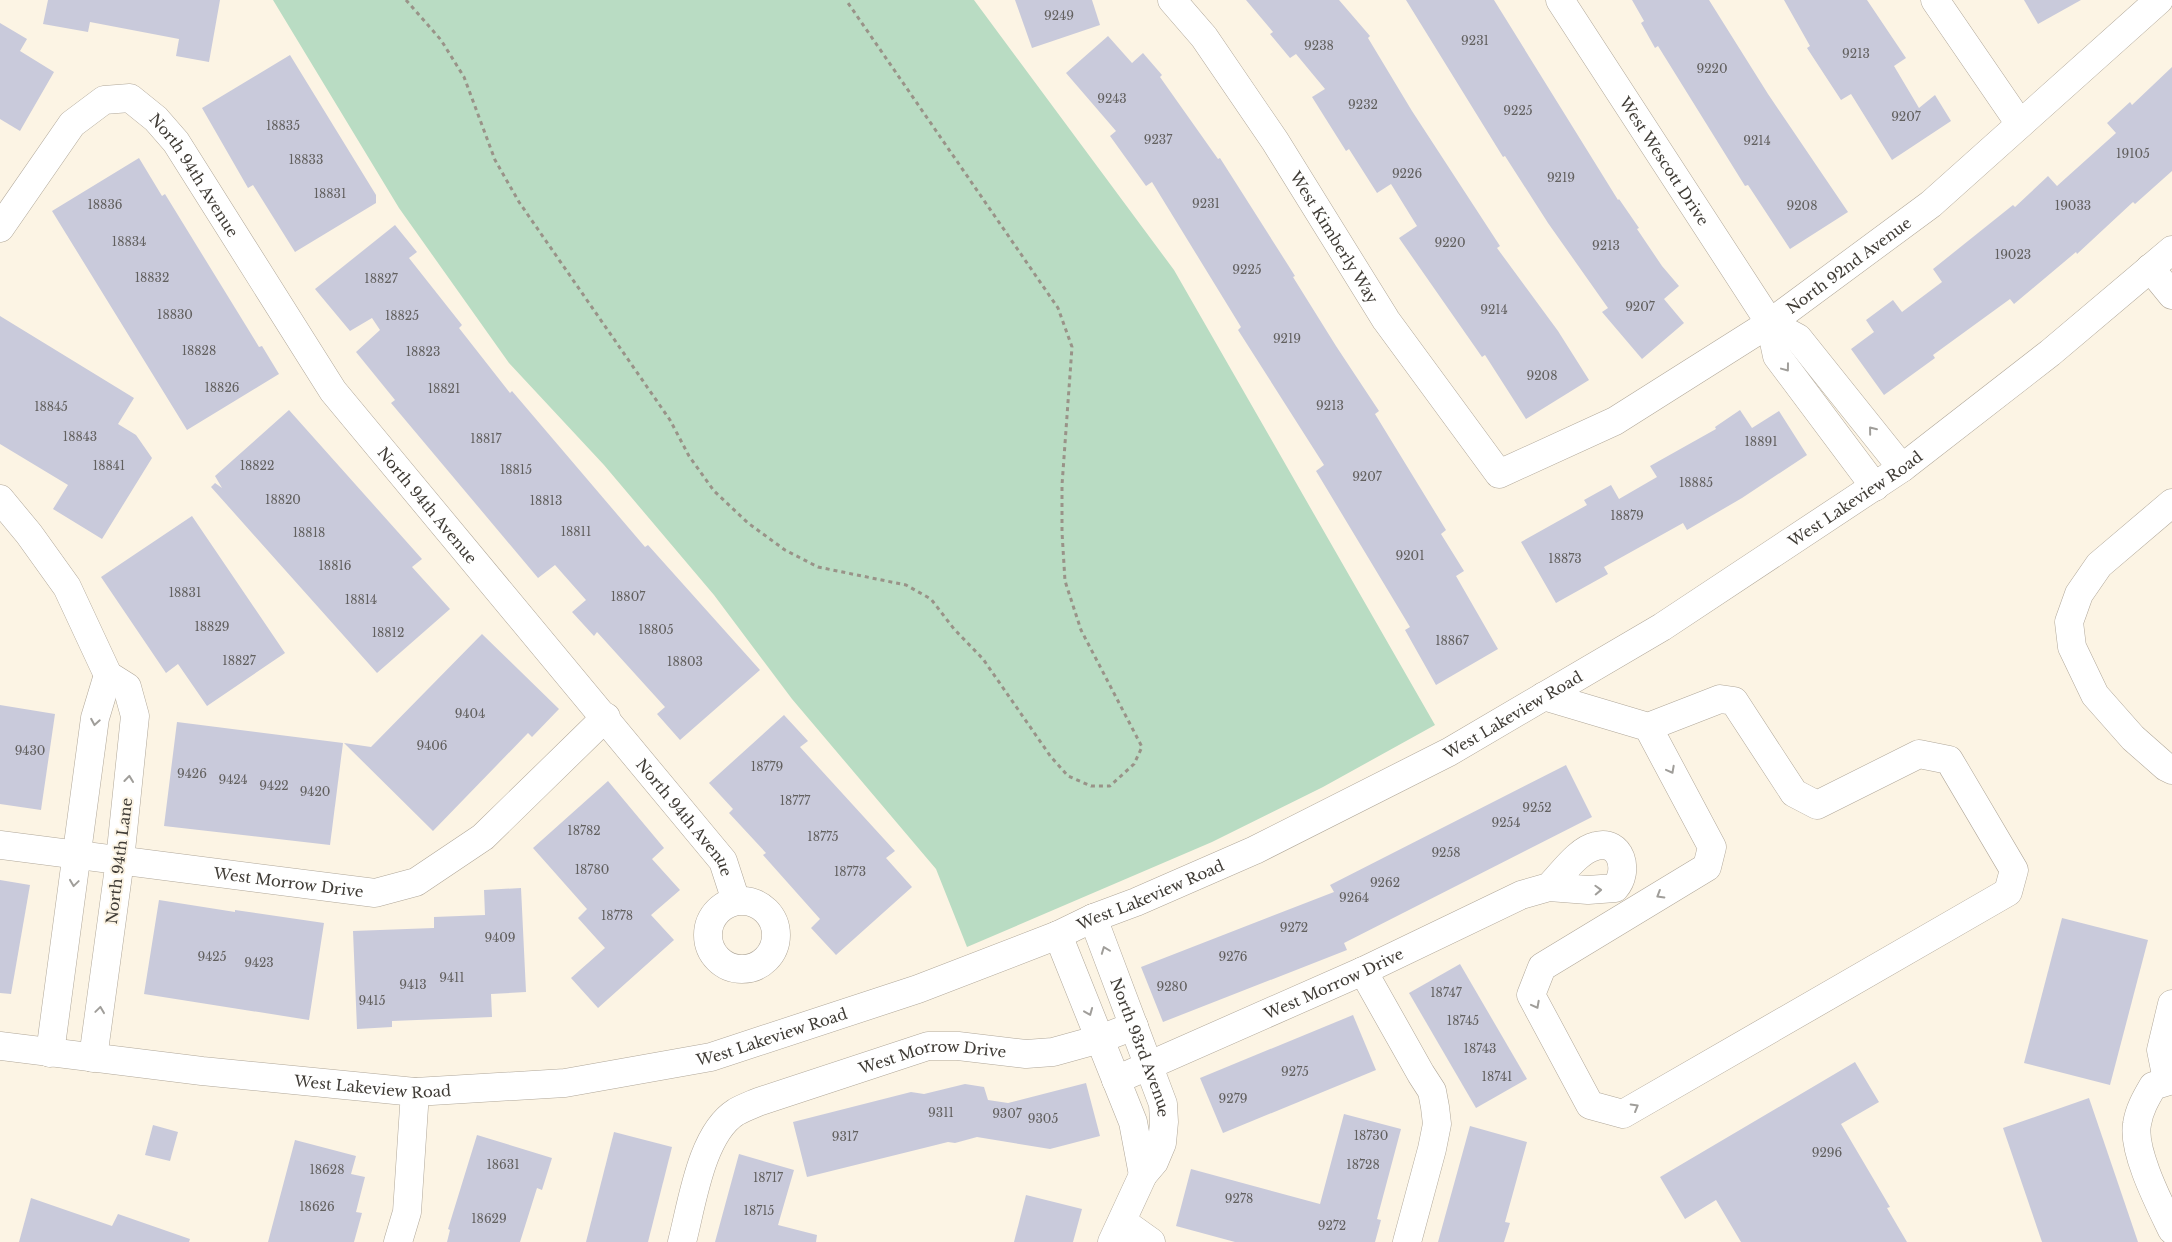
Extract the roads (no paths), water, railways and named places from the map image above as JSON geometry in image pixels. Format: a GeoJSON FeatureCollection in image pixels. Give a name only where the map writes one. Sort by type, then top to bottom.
{"type":"FeatureCollection","features":[{"type":"Feature","properties":{"kind":"street","name":"West Kimberly Way"},"geometry":{"type":"LineString","coordinates":[[1172,0],[1204,37],[1276,141],[1386,320],[1498,474]]}},
{"type":"Feature","properties":{"kind":"street","name":"West Wescott Drive"},"geometry":{"type":"LineString","coordinates":[[1560,0],[1770,323],[1777,356],[1875,487]]}},
{"type":"Feature","properties":{"kind":"street"},"geometry":{"type":"LineString","coordinates":[[1935,0],[2020,124]]}},
{"type":"Feature","properties":{"kind":"street","name":"North 92nd Avenue"},"geometry":{"type":"LineString","coordinates":[[1498,474],[1615,421],[1770,323],[1931,204],[2159,0]]}},
{"type":"Feature","properties":{"kind":"street","name":"North 94th Avenue"},"geometry":{"type":"LineString","coordinates":[[0,228],[72,124],[104,100],[130,98],[156,118],[176,142],[333,391],[606,717],[723,861],[736,901]]}},
{"type":"Feature","properties":{"kind":"street","name":"West Lakeview Road"},"geometry":{"type":"LineString","coordinates":[[0,1046],[202,1072],[415,1092],[565,1083],[712,1057],[918,990],[1058,935],[1093,918],[1136,902],[1255,850],[1449,752],[1662,627],[1902,468],[2050,353],[2172,250]]}},
{"type":"Feature","properties":{"kind":"street"},"geometry":{"type":"LineString","coordinates":[[2150,268],[2172,295]]}},
{"type":"Feature","properties":{"kind":"street","name":"West Wescott Drive"},"geometry":{"type":"LineString","coordinates":[[1770,323],[1798,338],[1902,468]]}},
{"type":"Feature","properties":{"kind":"street","name":"North 94th Lane"},"geometry":{"type":"LineString","coordinates":[[0,499],[29,534],[66,587],[108,675],[127,687],[135,716],[120,860],[94,1058]]}},
{"type":"Feature","properties":{"kind":"street"},"geometry":{"type":"LineString","coordinates":[[2172,503],[2099,565],[2079,594],[2069,622],[2072,647],[2095,695],[2134,738],[2166,767],[2172,770]]}},
{"type":"Feature","properties":{"kind":"street"},"geometry":{"type":"LineString","coordinates":[[50,1053],[95,718],[108,675]]}},
{"type":"Feature","properties":{"kind":"street"},"geometry":{"type":"LineString","coordinates":[[1544,696],[1648,727],[1720,699],[1734,701],[1794,793],[1817,805],[1919,754],[1949,760],[2014,870],[2008,892],[1623,1114],[1590,1105],[1531,995],[1542,967],[1707,867],[1712,846],[1648,727]]}},
{"type":"Feature","properties":{"kind":"street","name":"West Morrow Drive"},"geometry":{"type":"LineString","coordinates":[[0,845],[375,893],[416,882],[483,837],[606,717]]}},
{"type":"Feature","properties":{"kind":"street","name":"West Morrow Drive"},"geometry":{"type":"LineString","coordinates":[[1116,1080],[1363,971],[1521,895],[1549,887]]}},
{"type":"Feature","properties":{"kind":"street","name":"North 93rd Avenue"},"geometry":{"type":"LineString","coordinates":[[1093,918],[1163,1104],[1162,1143],[1154,1162],[1143,1174],[1118,1232]]}},
{"type":"Feature","properties":{"kind":"street","name":"North 93rd Avenue"},"geometry":{"type":"LineString","coordinates":[[1058,935],[1133,1122],[1143,1174]]}},
{"type":"Feature","properties":{"kind":"street"},"geometry":{"type":"LineString","coordinates":[[1363,971],[1432,1091],[1435,1107],[1437,1124],[1432,1149],[1407,1242]]}},
{"type":"Feature","properties":{"kind":"street"},"geometry":{"type":"LineString","coordinates":[[2172,1004],[2161,1050],[2170,1080],[2153,1086],[2142,1105],[2136,1127],[2138,1149],[2156,1197],[2172,1230]]}},
{"type":"Feature","properties":{"kind":"street","name":"West Morrow Drive"},"geometry":{"type":"LineString","coordinates":[[682,1242],[705,1155],[722,1126],[735,1112],[758,1102],[928,1046],[958,1046],[1026,1054],[1053,1052],[1100,1040],[1134,1026]]}},
{"type":"Feature","properties":{"kind":"street"},"geometry":{"type":"LineString","coordinates":[[398,1242],[407,1212],[415,1092]]}},
{"type":"Feature","properties":{"kind":"street"},"geometry":{"type":"LineString","coordinates":[[1118,1232],[1151,1242]]}}]}
